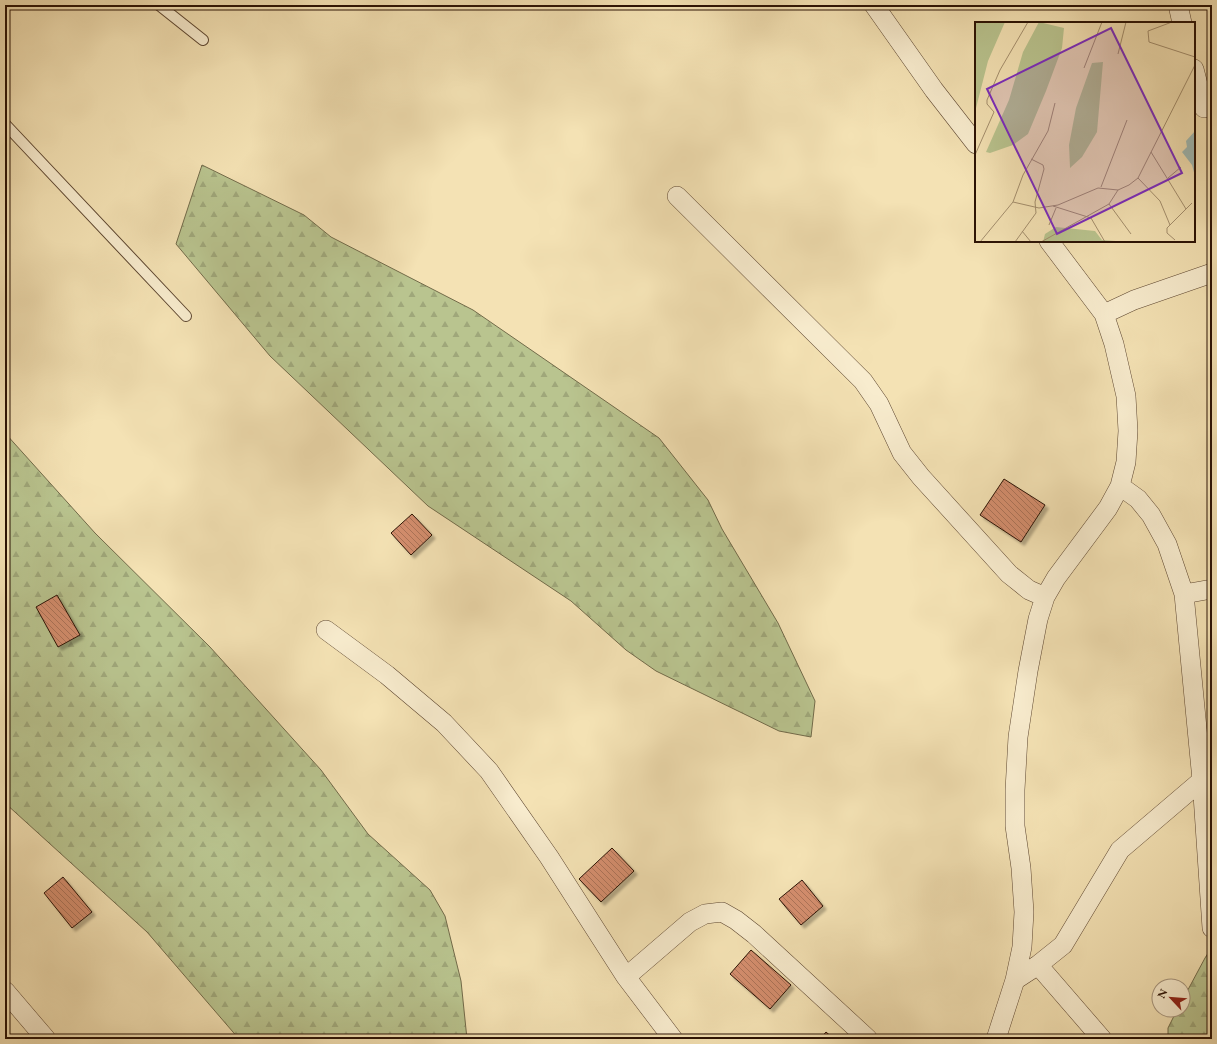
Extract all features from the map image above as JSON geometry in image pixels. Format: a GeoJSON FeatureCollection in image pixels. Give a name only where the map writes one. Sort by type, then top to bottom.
{"type":"FeatureCollection","features":[{"type":"Feature","properties":{"kind":"street"},"geometry":{"type":"LineString","coordinates":[[874,5],[934,90],[975,141]]}},
{"type":"Feature","properties":{"kind":"street"},"geometry":{"type":"LineString","coordinates":[[1178,5],[1182,22]]}},
{"type":"Feature","properties":{"kind":"street"},"geometry":{"type":"LineString","coordinates":[[1195,73],[1203,108]]}},
{"type":"Feature","properties":{"kind":"street"},"geometry":{"type":"LineString","coordinates":[[676,196],[863,381],[879,404],[902,454],[921,477],[1009,574],[1029,590],[1046,597]]}},
{"type":"Feature","properties":{"kind":"street"},"geometry":{"type":"LineString","coordinates":[[996,1039],[1015,980],[1022,947],[1024,912],[1021,868],[1015,826],[1015,790],[1018,737],[1029,664],[1038,619],[1046,597],[1056,578],[1108,508],[1120,486],[1126,462],[1128,431],[1126,396],[1114,344],[1104,314],[1050,242]]}},
{"type":"Feature","properties":{"kind":"street"},"geometry":{"type":"LineString","coordinates":[[1104,314],[1134,300],[1212,273]]}},
{"type":"Feature","properties":{"kind":"street"},"geometry":{"type":"LineString","coordinates":[[1120,486],[1138,499],[1168,544],[1184,594],[1207,776],[1212,928]]}},
{"type":"Feature","properties":{"kind":"street"},"geometry":{"type":"LineString","coordinates":[[1184,594],[1212,589]]}},
{"type":"Feature","properties":{"kind":"street"},"geometry":{"type":"LineString","coordinates":[[326,630],[387,675],[444,722],[489,771],[549,857],[626,977],[673,1039]]}},
{"type":"Feature","properties":{"kind":"street"},"geometry":{"type":"LineString","coordinates":[[1015,980],[1038,965],[1063,945],[1120,850],[1207,776]]}},
{"type":"Feature","properties":{"kind":"street"},"geometry":{"type":"LineString","coordinates":[[626,977],[690,922],[705,914],[722,912],[736,920],[754,934],[868,1039]]}},
{"type":"Feature","properties":{"kind":"street"},"geometry":{"type":"LineString","coordinates":[[1038,965],[1102,1039]]}},
{"type":"Feature","properties":{"kind":"street"},"geometry":{"type":"LineString","coordinates":[[5,991],[46,1039]]}},
{"type":"Feature","properties":{"kind":"lane"},"geometry":{"type":"LineString","coordinates":[[159,5],[203,40]]}},
{"type":"Feature","properties":{"kind":"lane"},"geometry":{"type":"LineString","coordinates":[[5,124],[186,316]]}},
{"type":"Feature","properties":{"kind":"green space"},"geometry":{"type":"Polygon","coordinates":[[[202,165],[304,215],[331,237],[473,310],[659,438],[708,500],[722,529],[778,623],[815,701],[811,737],[779,731],[656,671],[626,650],[571,601],[428,506],[270,356],[176,244],[202,165]]]}},
{"type":"Feature","properties":{"kind":"green space"},"geometry":{"type":"Polygon","coordinates":[[[5,433],[95,533],[210,647],[321,770],[368,834],[430,890],[445,916],[461,981],[467,1039],[239,1039],[147,932],[5,803],[5,433]]]}},
{"type":"Feature","properties":{"kind":"green space"},"geometry":{"type":"Polygon","coordinates":[[[1212,947],[1212,1039],[1168,1039],[1168,1028],[1173,1018],[1191,1018],[1191,984],[1212,947]]]}},
{"type":"Feature","properties":{"kind":"building"},"geometry":{"type":"Polygon","coordinates":[[[1004,479],[1045,505],[1021,542],[980,515],[1004,479]]]}},
{"type":"Feature","properties":{"kind":"building"},"geometry":{"type":"Polygon","coordinates":[[[412,514],[432,535],[411,555],[391,533],[412,514]]]}},
{"type":"Feature","properties":{"kind":"building"},"geometry":{"type":"Polygon","coordinates":[[[57,595],[80,635],[58,647],[36,607],[57,595]]]}},
{"type":"Feature","properties":{"kind":"building"},"geometry":{"type":"Polygon","coordinates":[[[612,848],[634,871],[601,902],[579,879],[612,848]]]}},
{"type":"Feature","properties":{"kind":"building"},"geometry":{"type":"Polygon","coordinates":[[[63,877],[92,912],[72,928],[44,893],[63,877]]]}},
{"type":"Feature","properties":{"kind":"building"},"geometry":{"type":"Polygon","coordinates":[[[802,880],[823,906],[801,925],[779,899],[802,880]]]}},
{"type":"Feature","properties":{"kind":"building"},"geometry":{"type":"Polygon","coordinates":[[[751,950],[791,985],[770,1009],[730,974],[751,950]]]}},
{"type":"Feature","properties":{"kind":"building"},"geometry":{"type":"Polygon","coordinates":[[[826,1032],[834,1039],[820,1039],[826,1032]]]}}]}
